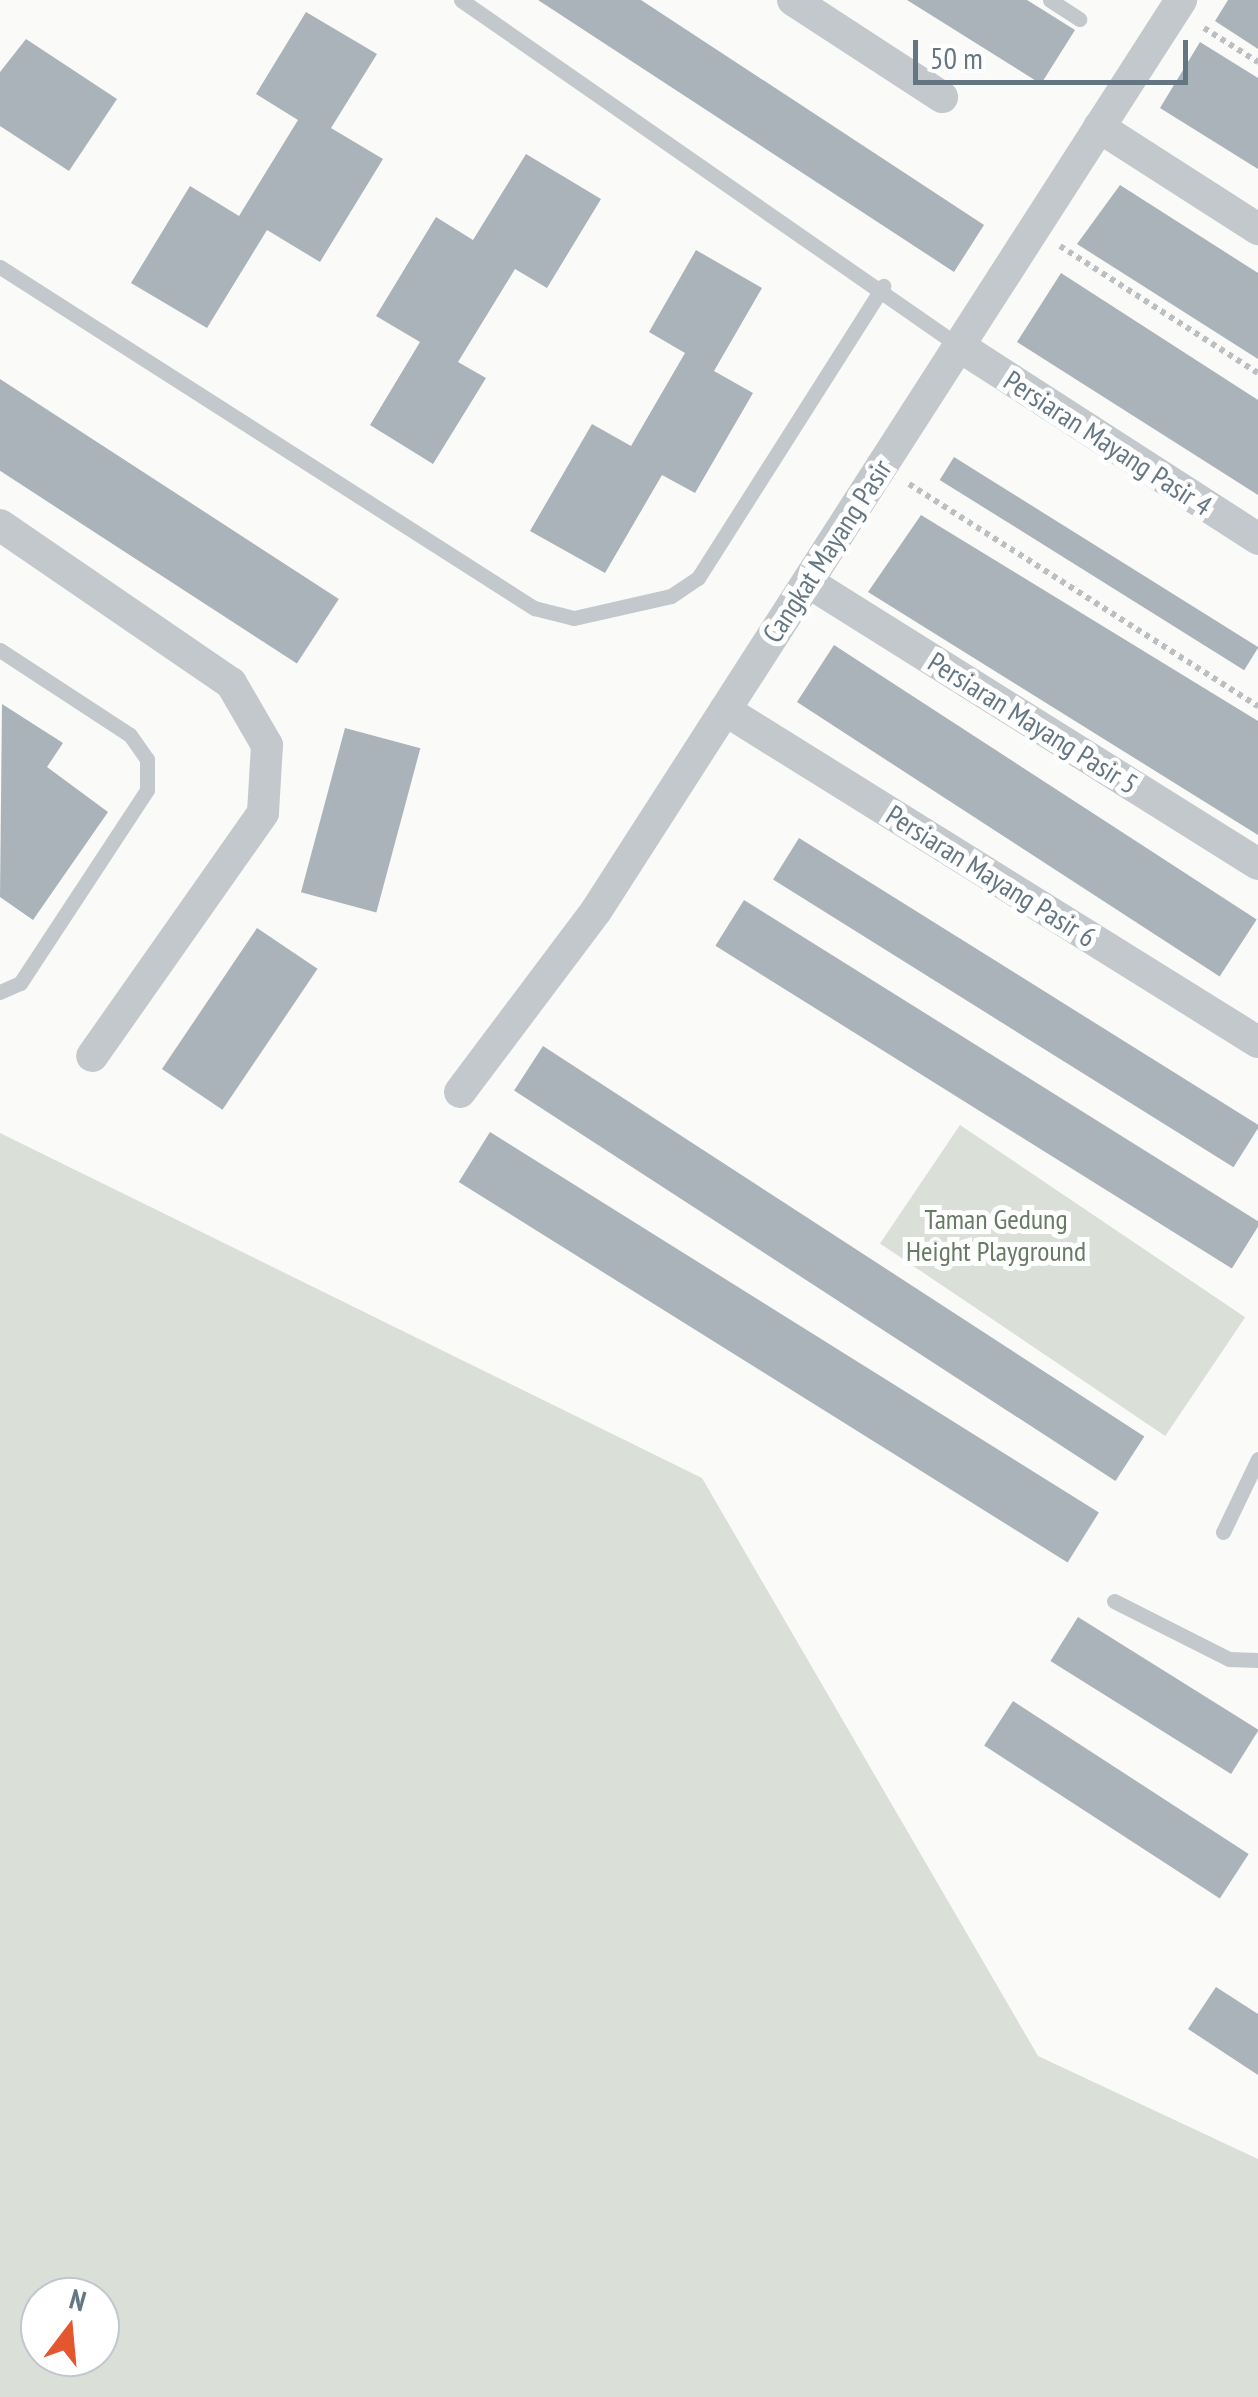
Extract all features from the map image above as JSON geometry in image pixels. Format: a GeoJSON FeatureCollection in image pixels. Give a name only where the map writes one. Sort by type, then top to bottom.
{"type":"FeatureCollection","features":[{"type":"Feature","properties":{"kind":"street"},"geometry":{"type":"LineString","coordinates":[[793,0],[942,97]]}},
{"type":"Feature","properties":{"kind":"street","name":"Cangkat Mayang Pasir"},"geometry":{"type":"LineString","coordinates":[[460,1092],[596,912],[1178,5]]}},
{"type":"Feature","properties":{"kind":"street"},"geometry":{"type":"LineString","coordinates":[[1099,127],[1258,229]]}},
{"type":"Feature","properties":{"kind":"street","name":"Persiaran Mayang Pasir 4"},"geometry":{"type":"LineString","coordinates":[[959,346],[1258,539]]}},
{"type":"Feature","properties":{"kind":"street"},"geometry":{"type":"LineString","coordinates":[[0,525],[231,683],[267,745],[263,814],[92,1056]]}},
{"type":"Feature","properties":{"kind":"street","name":"Persiaran Mayang Pasir 5"},"geometry":{"type":"LineString","coordinates":[[808,582],[1258,864]]}},
{"type":"Feature","properties":{"kind":"street","name":"Persiaran Mayang Pasir 6"},"geometry":{"type":"LineString","coordinates":[[725,710],[1258,1042]]}},
{"type":"Feature","properties":{"kind":"lane"},"geometry":{"type":"LineString","coordinates":[[462,0],[883,286],[959,346]]}},
{"type":"Feature","properties":{"kind":"lane"},"geometry":{"type":"LineString","coordinates":[[1050,0],[1079,18]]}},
{"type":"Feature","properties":{"kind":"lane"},"geometry":{"type":"LineString","coordinates":[[0,267],[534,608],[574,618],[671,596],[698,578],[883,286]]}},
{"type":"Feature","properties":{"kind":"lane"},"geometry":{"type":"LineString","coordinates":[[0,650],[130,735],[147,759],[147,790],[20,983],[0,992]]}},
{"type":"Feature","properties":{"kind":"lane"},"geometry":{"type":"LineString","coordinates":[[1223,1532],[1258,1460]]}},
{"type":"Feature","properties":{"kind":"lane"},"geometry":{"type":"LineString","coordinates":[[1114,1601],[1229,1659],[1258,1660]]}},
{"type":"Feature","properties":{"kind":"path"},"geometry":{"type":"LineString","coordinates":[[1178,5],[1258,62]]}},
{"type":"Feature","properties":{"kind":"path"},"geometry":{"type":"LineString","coordinates":[[1034,229],[1258,373]]}},
{"type":"Feature","properties":{"kind":"path"},"geometry":{"type":"LineString","coordinates":[[882,466],[1258,706]]}},
{"type":"Feature","properties":{"kind":"green space","name":"Taman Gedung Height Playground"},"geometry":{"type":"Polygon","coordinates":[[[960,1125],[1245,1317],[1165,1436],[880,1244],[960,1125]]]}},
{"type":"Feature","properties":{"kind":"green space"},"geometry":{"type":"Polygon","coordinates":[[[0,1133],[702,1478],[1038,2056],[1258,2159],[1258,2397],[0,2397],[0,1133]]]}},
{"type":"Feature","properties":{"kind":"building"},"geometry":{"type":"Polygon","coordinates":[[[538,0],[641,0],[984,225],[954,272],[538,0]]]}},
{"type":"Feature","properties":{"kind":"building"},"geometry":{"type":"Polygon","coordinates":[[[907,0],[1027,0],[1075,30],[1041,84],[907,0]]]}},
{"type":"Feature","properties":{"kind":"building"},"geometry":{"type":"Polygon","coordinates":[[[1228,0],[1258,0],[1258,49],[1215,21],[1228,0]]]}},
{"type":"Feature","properties":{"kind":"building"},"geometry":{"type":"Polygon","coordinates":[[[306,12],[377,54],[331,128],[383,159],[320,262],[267,230],[207,328],[131,283],[190,186],[239,216],[298,120],[256,94],[306,12]]]}},
{"type":"Feature","properties":{"kind":"building"},"geometry":{"type":"Polygon","coordinates":[[[26,39],[117,99],[69,171],[0,126],[0,72],[26,39]]]}},
{"type":"Feature","properties":{"kind":"building"},"geometry":{"type":"Polygon","coordinates":[[[1200,42],[1258,78],[1258,169],[1160,108],[1200,42]]]}},
{"type":"Feature","properties":{"kind":"building"},"geometry":{"type":"Polygon","coordinates":[[[526,154],[601,199],[547,288],[515,269],[458,362],[486,378],[433,464],[370,425],[420,342],[376,316],[436,217],[473,240],[526,154]]]}},
{"type":"Feature","properties":{"kind":"building"},"geometry":{"type":"Polygon","coordinates":[[[1120,185],[1258,273],[1258,359],[1077,244],[1120,185]]]}},
{"type":"Feature","properties":{"kind":"building"},"geometry":{"type":"Polygon","coordinates":[[[696,250],[762,288],[714,371],[753,393],[695,493],[662,475],[605,573],[530,531],[592,424],[631,446],[685,353],[649,332],[696,250]]]}},
{"type":"Feature","properties":{"kind":"building"},"geometry":{"type":"Polygon","coordinates":[[[1061,273],[1258,400],[1258,495],[1017,342],[1061,273]]]}},
{"type":"Feature","properties":{"kind":"building"},"geometry":{"type":"Polygon","coordinates":[[[0,379],[339,599],[297,664],[0,471],[0,379]]]}},
{"type":"Feature","properties":{"kind":"building"},"geometry":{"type":"Polygon","coordinates":[[[954,457],[1258,647],[1244,670],[940,480],[954,457]]]}},
{"type":"Feature","properties":{"kind":"building"},"geometry":{"type":"Polygon","coordinates":[[[921,515],[1258,721],[1258,835],[868,592],[921,515]]]}},
{"type":"Feature","properties":{"kind":"building"},"geometry":{"type":"Polygon","coordinates":[[[834,645],[1257,919],[1220,977],[797,702],[834,645]]]}},
{"type":"Feature","properties":{"kind":"building"},"geometry":{"type":"Polygon","coordinates":[[[2,704],[63,743],[47,767],[108,812],[33,920],[0,897],[2,704]]]}},
{"type":"Feature","properties":{"kind":"building"},"geometry":{"type":"Polygon","coordinates":[[[345,728],[420,748],[376,912],[301,892],[345,728]]]}},
{"type":"Feature","properties":{"kind":"building"},"geometry":{"type":"Polygon","coordinates":[[[799,838],[1258,1125],[1234,1167],[773,880],[799,838]]]}},
{"type":"Feature","properties":{"kind":"building"},"geometry":{"type":"Polygon","coordinates":[[[744,900],[1258,1221],[1232,1269],[715,946],[744,900]]]}},
{"type":"Feature","properties":{"kind":"building"},"geometry":{"type":"Polygon","coordinates":[[[257,928],[318,969],[222,1110],[162,1069],[257,928]]]}},
{"type":"Feature","properties":{"kind":"building"},"geometry":{"type":"Polygon","coordinates":[[[543,1046],[1144,1437],[1115,1481],[514,1090],[543,1046]]]}},
{"type":"Feature","properties":{"kind":"building"},"geometry":{"type":"Polygon","coordinates":[[[490,1132],[1099,1512],[1068,1563],[459,1182],[490,1132]]]}},
{"type":"Feature","properties":{"kind":"building"},"geometry":{"type":"Polygon","coordinates":[[[1078,1617],[1258,1729],[1231,1774],[1050,1661],[1078,1617]]]}},
{"type":"Feature","properties":{"kind":"building"},"geometry":{"type":"Polygon","coordinates":[[[1013,1701],[1249,1854],[1220,1898],[984,1745],[1013,1701]]]}},
{"type":"Feature","properties":{"kind":"building"},"geometry":{"type":"Polygon","coordinates":[[[1216,1987],[1258,2014],[1258,2075],[1188,2029],[1216,1987]]]}}]}
